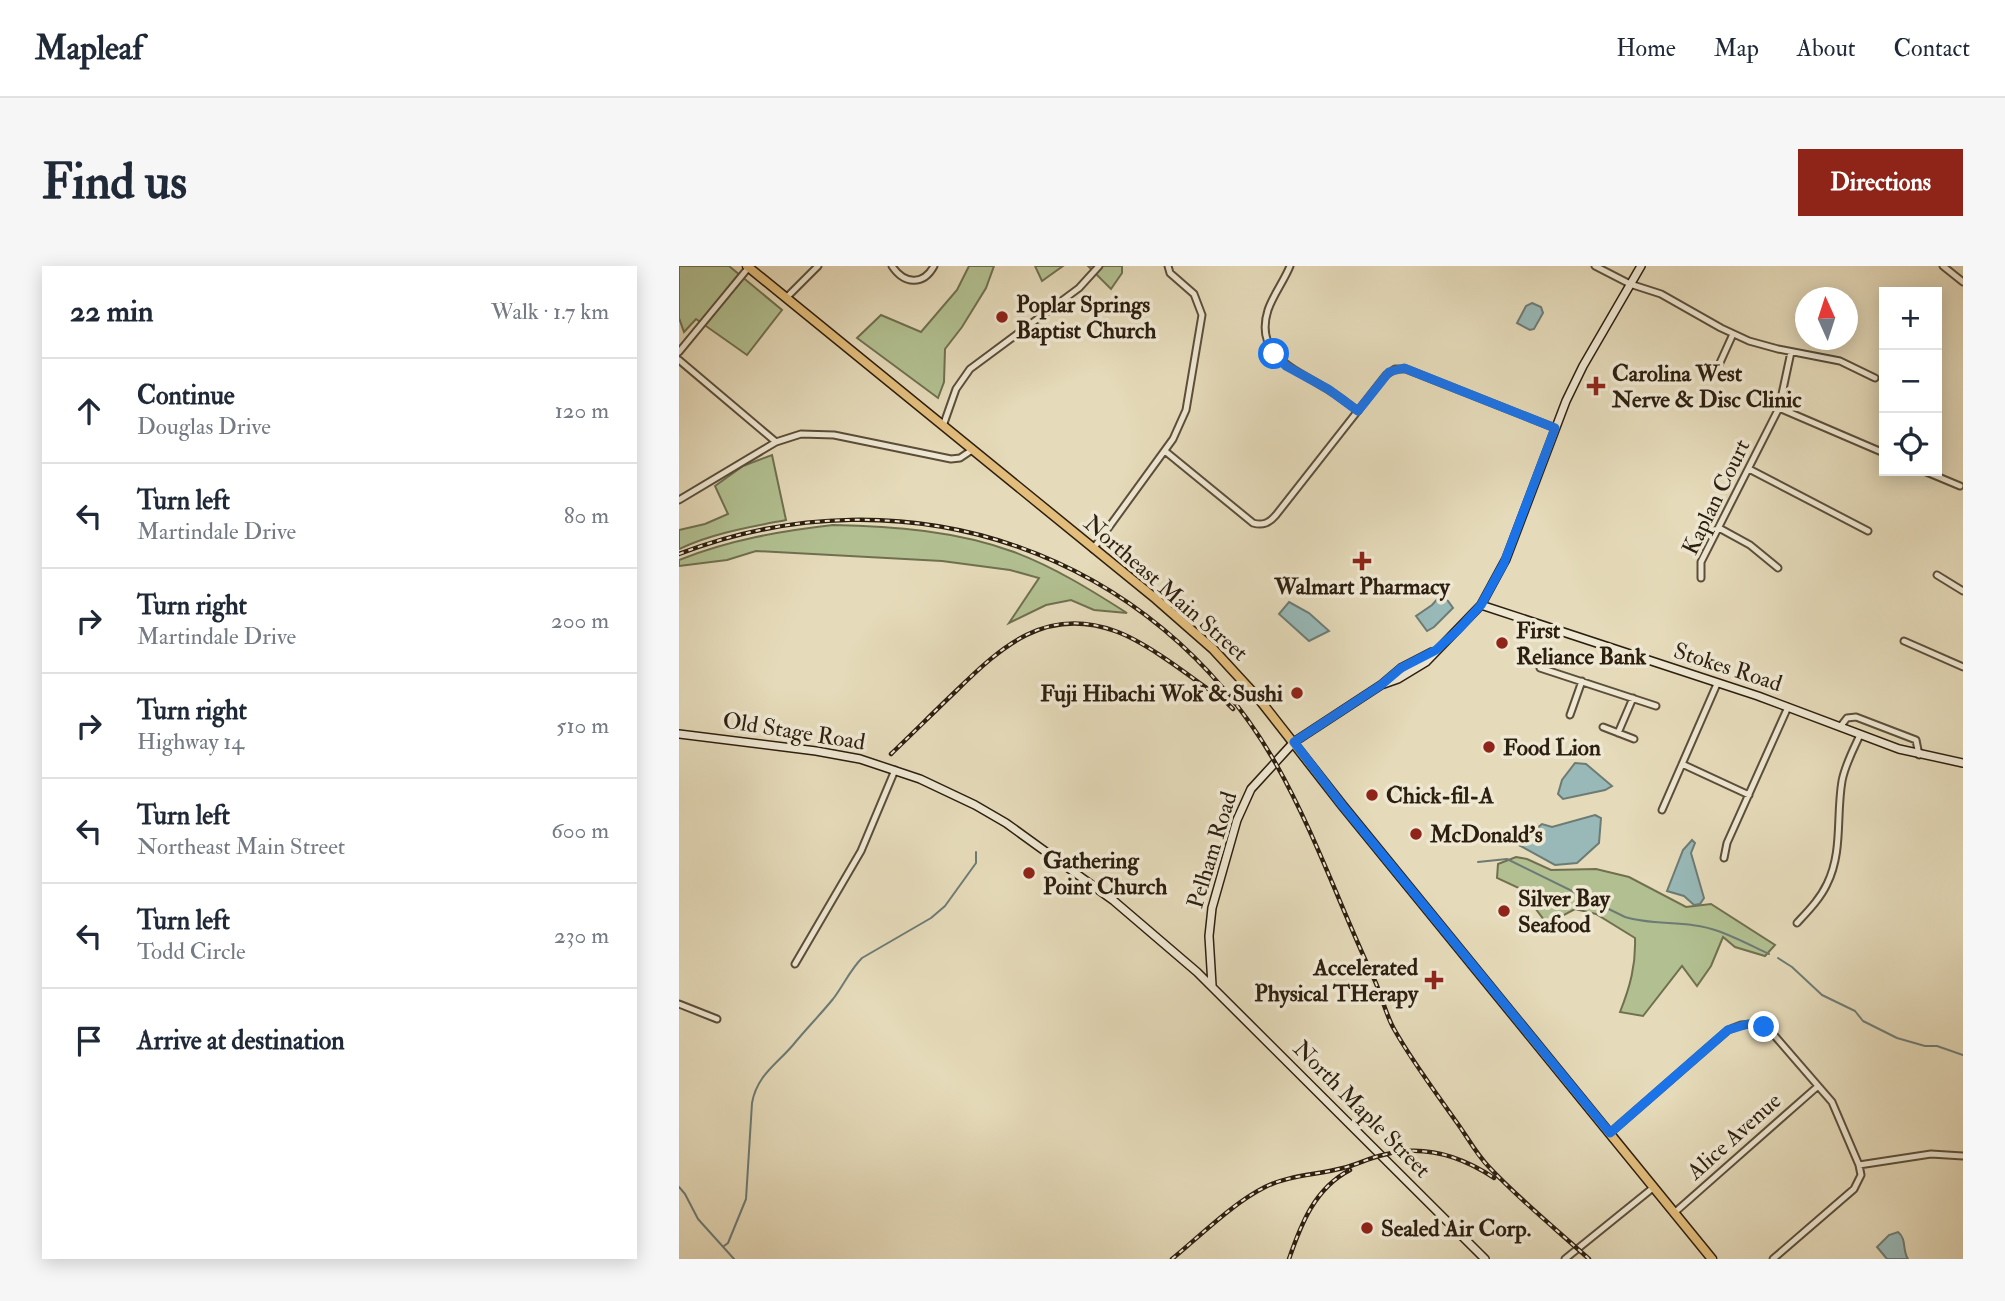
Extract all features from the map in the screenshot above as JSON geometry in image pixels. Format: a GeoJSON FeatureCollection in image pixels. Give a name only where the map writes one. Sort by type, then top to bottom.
{"type":"FeatureCollection","features":[{"type":"Feature","properties":{"kind":"main road","name":"Northeast Main Street"},"geometry":{"type":"LineString","coordinates":[[748,267],[1162,604],[1213,649],[1259,699],[1342,805],[1712,1259]]}},
{"type":"Feature","properties":{"kind":"street"},"geometry":{"type":"LineString","coordinates":[[786,298],[818,266]]}},
{"type":"Feature","properties":{"kind":"street"},"geometry":{"type":"LineString","coordinates":[[892,266],[901,277],[913,281],[924,278],[933,266]]}},
{"type":"Feature","properties":{"kind":"street"},"geometry":{"type":"LineString","coordinates":[[943,426],[956,389],[970,369],[1079,288],[1099,266]]}},
{"type":"Feature","properties":{"kind":"street"},"geometry":{"type":"LineString","coordinates":[[1093,549],[1165,451],[1185,415],[1203,320],[1197,300],[1189,289],[1170,273],[1168,266]]}},
{"type":"Feature","properties":{"kind":"street"},"geometry":{"type":"LineString","coordinates":[[1290,266],[1268,311],[1266,331],[1271,348],[1286,366],[1328,389],[1358,411]]}},
{"type":"Feature","properties":{"kind":"street"},"geometry":{"type":"LineString","coordinates":[[1595,266],[1630,284],[1661,294],[1749,341],[1840,361],[1875,378]]}},
{"type":"Feature","properties":{"kind":"street","name":"Pelham Road"},"geometry":{"type":"LineString","coordinates":[[1212,986],[1209,936],[1212,908],[1237,820],[1251,789],[1294,742],[1381,685],[1398,679],[1426,662],[1481,605],[1504,563],[1555,428],[1583,366],[1641,266]]}},
{"type":"Feature","properties":{"kind":"street"},"geometry":{"type":"LineString","coordinates":[[1943,266],[1963,282]]}},
{"type":"Feature","properties":{"kind":"street"},"geometry":{"type":"LineString","coordinates":[[679,352],[748,267]]}},
{"type":"Feature","properties":{"kind":"street"},"geometry":{"type":"LineString","coordinates":[[1714,376],[1733,334]]}},
{"type":"Feature","properties":{"kind":"street","name":"Kaplan Court"},"geometry":{"type":"LineString","coordinates":[[1701,578],[1701,562],[1779,408],[1791,352]]}},
{"type":"Feature","properties":{"kind":"street"},"geometry":{"type":"LineString","coordinates":[[679,360],[776,442]]}},
{"type":"Feature","properties":{"kind":"street"},"geometry":{"type":"LineString","coordinates":[[1165,451],[1253,523],[1263,524],[1276,515],[1389,372],[1404,368],[1555,428]]}},
{"type":"Feature","properties":{"kind":"street"},"geometry":{"type":"LineString","coordinates":[[1779,408],[1879,451]]}},
{"type":"Feature","properties":{"kind":"street"},"geometry":{"type":"LineString","coordinates":[[679,500],[776,442],[801,434],[824,434],[951,460],[972,450]]}},
{"type":"Feature","properties":{"kind":"street"},"geometry":{"type":"LineString","coordinates":[[1748,469],[1868,531]]}},
{"type":"Feature","properties":{"kind":"street"},"geometry":{"type":"LineString","coordinates":[[1936,476],[1960,486]]}},
{"type":"Feature","properties":{"kind":"street"},"geometry":{"type":"LineString","coordinates":[[1719,528],[1750,545],[1778,568]]}},
{"type":"Feature","properties":{"kind":"street"},"geometry":{"type":"LineString","coordinates":[[1937,575],[1963,592]]}},
{"type":"Feature","properties":{"kind":"street","name":"Stokes Road"},"geometry":{"type":"LineString","coordinates":[[1481,605],[1789,708],[1919,755],[1962,760]]}},
{"type":"Feature","properties":{"kind":"street"},"geometry":{"type":"LineString","coordinates":[[1904,640],[1963,667]]}},
{"type":"Feature","properties":{"kind":"street"},"geometry":{"type":"LineString","coordinates":[[1541,668],[1656,706]]}},
{"type":"Feature","properties":{"kind":"street"},"geometry":{"type":"LineString","coordinates":[[1570,715],[1582,681]]}},
{"type":"Feature","properties":{"kind":"street"},"geometry":{"type":"LineString","coordinates":[[1662,810],[1717,684]]}},
{"type":"Feature","properties":{"kind":"street"},"geometry":{"type":"LineString","coordinates":[[1618,733],[1633,698]]}},
{"type":"Feature","properties":{"kind":"street"},"geometry":{"type":"LineString","coordinates":[[1724,858],[1727,843],[1789,708]]}},
{"type":"Feature","properties":{"kind":"street"},"geometry":{"type":"LineString","coordinates":[[1840,727],[1847,718],[1856,717],[1916,740],[1919,755]]}},
{"type":"Feature","properties":{"kind":"street"},"geometry":{"type":"LineString","coordinates":[[1603,727],[1634,739]]}},
{"type":"Feature","properties":{"kind":"street","name":"Old Stage Road"},"geometry":{"type":"LineString","coordinates":[[679,734],[842,755],[920,779],[975,805],[1043,848],[1114,901],[1212,986]]}},
{"type":"Feature","properties":{"kind":"street"},"geometry":{"type":"LineString","coordinates":[[1797,923],[1821,896],[1833,872],[1837,854],[1842,780],[1860,735]]}},
{"type":"Feature","properties":{"kind":"street"},"geometry":{"type":"LineString","coordinates":[[1682,764],[1749,795]]}},
{"type":"Feature","properties":{"kind":"street"},"geometry":{"type":"LineString","coordinates":[[795,964],[862,851],[895,770]]}},
{"type":"Feature","properties":{"kind":"street","name":"North Maple Street"},"geometry":{"type":"LineString","coordinates":[[1212,986],[1485,1259]]}},
{"type":"Feature","properties":{"kind":"street"},"geometry":{"type":"LineString","coordinates":[[679,1004],[717,1019]]}},
{"type":"Feature","properties":{"kind":"street"},"geometry":{"type":"LineString","coordinates":[[1610,1133],[1725,1033],[1741,1025],[1757,1025],[1771,1031],[1832,1102],[1861,1175],[1854,1189],[1773,1259]]}},
{"type":"Feature","properties":{"kind":"street","name":"Alice Avenue"},"geometry":{"type":"LineString","coordinates":[[1674,1213],[1818,1086]]}},
{"type":"Feature","properties":{"kind":"street"},"geometry":{"type":"LineString","coordinates":[[1859,1165],[1931,1154],[1963,1156]]}},
{"type":"Feature","properties":{"kind":"street"},"geometry":{"type":"LineString","coordinates":[[1565,1259],[1654,1187]]}},
{"type":"Feature","properties":{"kind":"green space"},"geometry":{"type":"Polygon","coordinates":[[[679,266],[729,266],[782,310],[747,355],[696,319],[684,332],[679,318],[679,266]]]}},
{"type":"Feature","properties":{"kind":"green space"},"geometry":{"type":"Polygon","coordinates":[[[969,266],[994,266],[986,288],[945,349],[944,382],[938,398],[857,338],[881,315],[921,332],[957,290],[969,266]]]}},
{"type":"Feature","properties":{"kind":"green space"},"geometry":{"type":"Polygon","coordinates":[[[1035,266],[1063,266],[1042,281],[1035,266]]]}},
{"type":"Feature","properties":{"kind":"green space"},"geometry":{"type":"Polygon","coordinates":[[[1088,266],[1122,266],[1122,273],[1111,289],[1088,266]]]}},
{"type":"Feature","properties":{"kind":"green space"},"geometry":{"type":"Polygon","coordinates":[[[772,455],[786,520],[718,535],[679,549],[679,530],[705,524],[728,514],[715,486],[743,466],[772,455]]]}},
{"type":"Feature","properties":{"kind":"green space"},"geometry":{"type":"Polygon","coordinates":[[[833,525],[925,531],[992,545],[1058,572],[1127,613],[1094,610],[1071,600],[1046,605],[1009,623],[1039,578],[1010,570],[942,561],[756,551],[727,560],[679,566],[679,560],[736,542],[774,533],[833,525]]]}},
{"type":"Feature","properties":{"kind":"green space"},"geometry":{"type":"Polygon","coordinates":[[[1516,857],[1551,870],[1596,869],[1629,877],[1686,907],[1711,904],[1775,945],[1765,956],[1735,947],[1723,937],[1711,966],[1697,986],[1682,966],[1643,1016],[1620,1012],[1632,976],[1635,938],[1596,914],[1575,909],[1547,924],[1521,889],[1497,878],[1498,864],[1516,857]]]}},
{"type":"Feature","properties":{"kind":"water"},"geometry":{"type":"Polygon","coordinates":[[[1532,303],[1541,307],[1543,313],[1534,329],[1530,330],[1517,323],[1526,306],[1532,303]]]}},
{"type":"Feature","properties":{"kind":"water"},"geometry":{"type":"Polygon","coordinates":[[[1440,596],[1453,608],[1427,631],[1416,616],[1440,596]]]}},
{"type":"Feature","properties":{"kind":"water"},"geometry":{"type":"Polygon","coordinates":[[[1289,602],[1309,613],[1329,631],[1309,641],[1279,614],[1289,602]]]}},
{"type":"Feature","properties":{"kind":"water"},"geometry":{"type":"Polygon","coordinates":[[[1575,763],[1586,764],[1612,786],[1563,799],[1558,794],[1562,780],[1575,763]]]}},
{"type":"Feature","properties":{"kind":"water"},"geometry":{"type":"Polygon","coordinates":[[[1595,815],[1601,818],[1599,843],[1577,863],[1555,865],[1517,844],[1542,824],[1552,827],[1595,815]]]}},
{"type":"Feature","properties":{"kind":"water"},"geometry":{"type":"Polygon","coordinates":[[[1692,840],[1695,843],[1691,853],[1704,898],[1700,904],[1694,905],[1684,896],[1667,891],[1683,850],[1692,840]]]}},
{"type":"Feature","properties":{"kind":"water"},"geometry":{"type":"Polygon","coordinates":[[[1898,1232],[1903,1238],[1908,1259],[1887,1259],[1877,1247],[1889,1235],[1898,1232]]]}},
{"type":"Feature","properties":{"kind":"waterway"},"geometry":{"type":"LineString","coordinates":[[724,1246],[728,1243],[746,1199],[752,1103],[763,1077],[833,999],[862,958],[931,918],[945,906],[976,863],[976,852]]}},
{"type":"Feature","properties":{"kind":"waterway"},"geometry":{"type":"LineString","coordinates":[[1478,862],[1507,859],[1625,917],[1707,928],[1769,954]]}},
{"type":"Feature","properties":{"kind":"waterway"},"geometry":{"type":"LineString","coordinates":[[1778,958],[1792,967],[1822,995],[1855,1011],[1863,1021],[1897,1038],[1925,1046],[1937,1046],[1963,1055]]}},
{"type":"Feature","properties":{"kind":"waterway"},"geometry":{"type":"LineString","coordinates":[[679,1187],[698,1219],[734,1259]]}},
{"type":"Feature","properties":{"kind":"railway"},"geometry":{"type":"LineString","coordinates":[[679,554],[765,529],[851,520],[936,526],[1017,546],[1094,581],[1164,629],[1225,690],[1276,764],[1315,844],[1391,1024],[1416,1064],[1484,1162],[1589,1259]]}},
{"type":"Feature","properties":{"kind":"railway"},"geometry":{"type":"LineString","coordinates":[[891,754],[973,674],[1008,646],[1046,627],[1068,624],[1090,625],[1115,631],[1142,644],[1233,709]]}},
{"type":"Feature","properties":{"kind":"railway"},"geometry":{"type":"LineString","coordinates":[[1172,1259],[1217,1220],[1265,1187],[1383,1155],[1413,1151],[1441,1154],[1455,1158],[1494,1178]]}},
{"type":"Feature","properties":{"kind":"railway"},"geometry":{"type":"LineString","coordinates":[[1289,1259],[1304,1220],[1318,1197],[1350,1170]]}},
{"type":"Feature","properties":{"kind":"place","name":"Poplar Springs Baptist Church"},"geometry":{"type":"Point","coordinates":[1002,317]}},
{"type":"Feature","properties":{"kind":"place","name":"Carolina West Nerve & Disc Clinic"},"geometry":{"type":"Point","coordinates":[1596,386]}},
{"type":"Feature","properties":{"kind":"place","name":"Walmart Pharmacy"},"geometry":{"type":"Point","coordinates":[1362,561]}},
{"type":"Feature","properties":{"kind":"place","name":"First Reliance Bank"},"geometry":{"type":"Point","coordinates":[1502,643]}},
{"type":"Feature","properties":{"kind":"place","name":"Fuji Hibachi Wok & Sushi"},"geometry":{"type":"Point","coordinates":[1297,693]}},
{"type":"Feature","properties":{"kind":"place","name":"Food Lion"},"geometry":{"type":"Point","coordinates":[1489,747]}},
{"type":"Feature","properties":{"kind":"place","name":"Chick-fil-A"},"geometry":{"type":"Point","coordinates":[1372,795]}},
{"type":"Feature","properties":{"kind":"place","name":"McDonald's"},"geometry":{"type":"Point","coordinates":[1416,834]}},
{"type":"Feature","properties":{"kind":"place","name":"Gathering Point Church"},"geometry":{"type":"Point","coordinates":[1029,873]}},
{"type":"Feature","properties":{"kind":"place","name":"Silver Bay Seafood"},"geometry":{"type":"Point","coordinates":[1504,911]}},
{"type":"Feature","properties":{"kind":"place","name":"Accelerated Physical THerapy"},"geometry":{"type":"Point","coordinates":[1434,980]}},
{"type":"Feature","properties":{"kind":"place","name":"Sealed Air Corp."},"geometry":{"type":"Point","coordinates":[1367,1228]}},
{"type":"Feature","properties":{"kind":"route"},"geometry":{"type":"LineString","coordinates":[[1274,354],[1286,366],[1328,389],[1358,411],[1389,372],[1404,368],[1555,428],[1504,563],[1481,605],[1436,650],[1401,668],[1381,685],[1294,742],[1342,805],[1610,1133],[1728,1030],[1748,1024],[1764,1027]]}}]}
